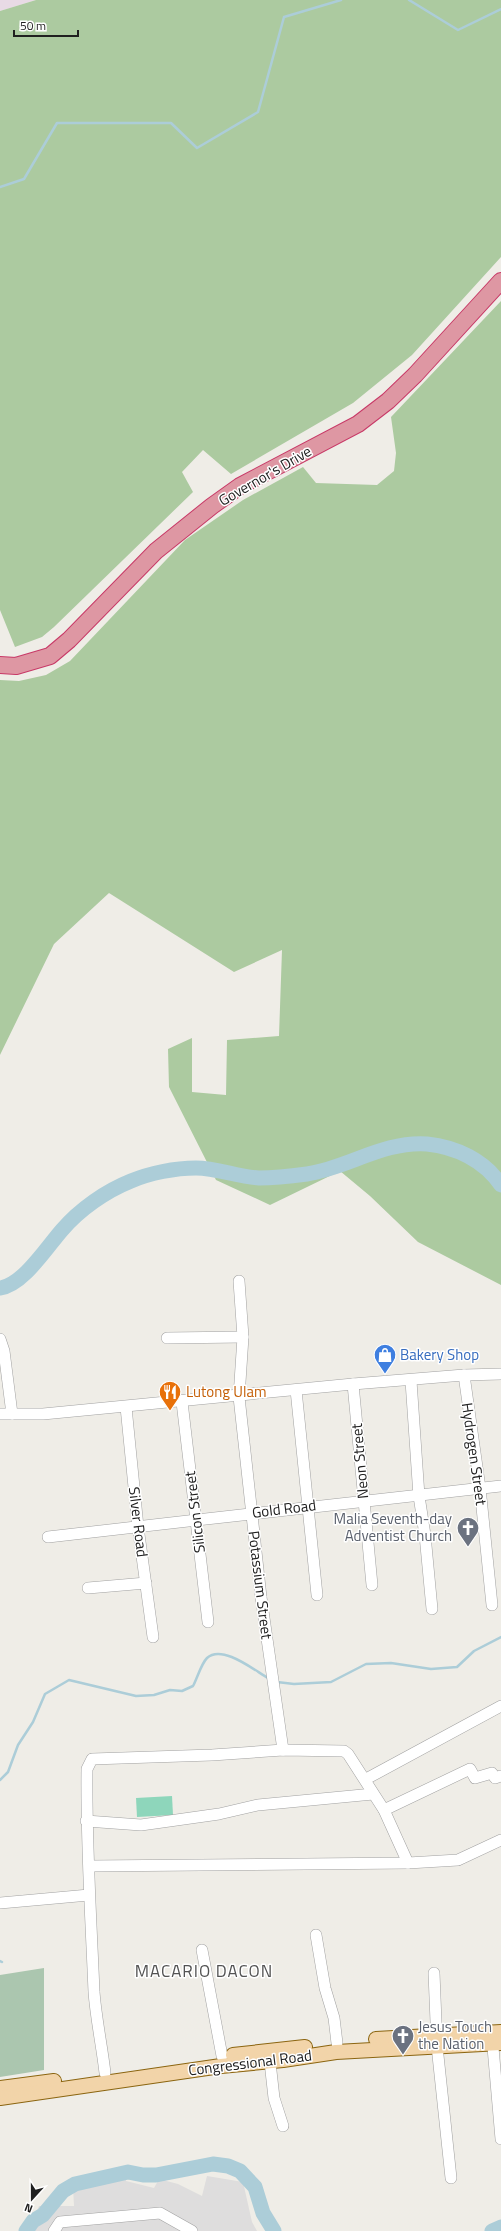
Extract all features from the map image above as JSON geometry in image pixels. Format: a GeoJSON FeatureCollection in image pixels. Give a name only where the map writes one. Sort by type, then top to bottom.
{"type":"FeatureCollection","features":[{"type":"Feature","properties":{"kind":"highway","name":"Governor's Drive"},"geometry":{"type":"LineString","coordinates":[[0,665],[16,666],[50,656],[69,640],[156,551],[212,506],[240,486],[358,424],[388,401],[415,375],[501,281]]}},
{"type":"Feature","properties":{"kind":"main road","name":"Congressional Road"},"geometry":{"type":"LineString","coordinates":[[0,2088],[222,2056],[337,2043],[496,2038]]}},
{"type":"Feature","properties":{"kind":"main road","name":"Congressional Road"},"geometry":{"type":"LineString","coordinates":[[0,2098],[221,2066],[270,2062],[336,2052],[437,2040]]}},
{"type":"Feature","properties":{"kind":"street","name":"Potassium Street"},"geometry":{"type":"LineString","coordinates":[[239,1281],[243,1337],[239,1396],[251,1513],[283,1750]]}},
{"type":"Feature","properties":{"kind":"street"},"geometry":{"type":"LineString","coordinates":[[167,1338],[243,1337]]}},
{"type":"Feature","properties":{"kind":"street"},"geometry":{"type":"LineString","coordinates":[[0,1339],[4,1351],[12,1414]]}},
{"type":"Feature","properties":{"kind":"street"},"geometry":{"type":"LineString","coordinates":[[0,1414],[43,1414],[182,1402],[353,1384],[411,1381],[464,1375],[501,1374]]}},
{"type":"Feature","properties":{"kind":"street","name":"Hydrogen Street"},"geometry":{"type":"LineString","coordinates":[[464,1375],[480,1488],[492,1605]]}},
{"type":"Feature","properties":{"kind":"street"},"geometry":{"type":"LineString","coordinates":[[411,1381],[418,1496],[425,1535],[432,1609]]}},
{"type":"Feature","properties":{"kind":"street","name":"Neon Street"},"geometry":{"type":"LineString","coordinates":[[353,1384],[372,1585]]}},
{"type":"Feature","properties":{"kind":"street"},"geometry":{"type":"LineString","coordinates":[[296,1390],[317,1595]]}},
{"type":"Feature","properties":{"kind":"street","name":"Silicon Street"},"geometry":{"type":"LineString","coordinates":[[182,1402],[208,1622]]}},
{"type":"Feature","properties":{"kind":"street","name":"Silver Road"},"geometry":{"type":"LineString","coordinates":[[126,1407],[138,1527],[153,1637]]}},
{"type":"Feature","properties":{"kind":"street","name":"Gold Road"},"geometry":{"type":"LineString","coordinates":[[48,1537],[309,1506],[418,1496],[501,1486]]}},
{"type":"Feature","properties":{"kind":"street"},"geometry":{"type":"LineString","coordinates":[[88,1588],[146,1583]]}},
{"type":"Feature","properties":{"kind":"street"},"geometry":{"type":"LineString","coordinates":[[366,1779],[501,1706]]}},
{"type":"Feature","properties":{"kind":"street"},"geometry":{"type":"LineString","coordinates":[[105,2073],[94,1992],[89,1895],[90,1866],[86,1821],[86,1768],[92,1759],[212,1755],[283,1750],[344,1751],[366,1779],[373,1794],[384,1810],[408,1863]]}},
{"type":"Feature","properties":{"kind":"street"},"geometry":{"type":"LineString","coordinates":[[384,1810],[470,1768],[475,1778],[492,1773],[495,1778],[501,1776]]}},
{"type":"Feature","properties":{"kind":"street"},"geometry":{"type":"LineString","coordinates":[[86,1821],[140,1825],[219,1814],[258,1805],[373,1794]]}},
{"type":"Feature","properties":{"kind":"street"},"geometry":{"type":"LineString","coordinates":[[90,1866],[408,1863],[458,1860],[501,1840]]}},
{"type":"Feature","properties":{"kind":"street"},"geometry":{"type":"LineString","coordinates":[[0,1903],[89,1895]]}},
{"type":"Feature","properties":{"kind":"street"},"geometry":{"type":"LineString","coordinates":[[316,1935],[325,1988],[334,2018],[337,2043]]}},
{"type":"Feature","properties":{"kind":"street"},"geometry":{"type":"LineString","coordinates":[[202,1950],[222,2056]]}},
{"type":"Feature","properties":{"kind":"street"},"geometry":{"type":"LineString","coordinates":[[434,1972],[437,2040],[451,2178]]}},
{"type":"Feature","properties":{"kind":"street"},"geometry":{"type":"LineString","coordinates":[[496,2038],[501,2139]]}},
{"type":"Feature","properties":{"kind":"street"},"geometry":{"type":"LineString","coordinates":[[270,2062],[274,2098],[283,2126]]}},
{"type":"Feature","properties":{"kind":"street"},"geometry":{"type":"LineString","coordinates":[[54,2231],[60,2222],[160,2213],[192,2231]]}},
{"type":"Feature","properties":{"kind":"shaded area"},"geometry":{"type":"Polygon","coordinates":[[[0,0],[36,0],[0,11],[0,0]]]}},
{"type":"Feature","properties":{"kind":"shaded area"},"geometry":{"type":"Polygon","coordinates":[[[126,2175],[126,2181],[154,2188],[159,2179],[178,2184],[202,2196],[207,2176],[243,2182],[252,2222],[257,2231],[28,2231],[39,2206],[74,2206],[73,2187],[126,2175]]]}},
{"type":"Feature","properties":{"kind":"green space"},"geometry":{"type":"Polygon","coordinates":[[[36,0],[501,0],[501,257],[412,355],[353,403],[231,474],[203,450],[182,472],[193,492],[54,627],[42,637],[15,647],[0,610],[0,11],[36,0]]]}},
{"type":"Feature","properties":{"kind":"green space"},"geometry":{"type":"Polygon","coordinates":[[[501,301],[501,1285],[418,1242],[370,1196],[340,1171],[270,1205],[216,1180],[169,1087],[168,1049],[192,1038],[192,1092],[226,1095],[227,1040],[279,1036],[282,950],[234,972],[109,893],[54,944],[0,1055],[0,680],[19,681],[46,675],[70,661],[185,540],[243,500],[303,467],[316,483],[377,485],[394,471],[396,453],[391,417],[501,301]]]}},
{"type":"Feature","properties":{"kind":"green space"},"geometry":{"type":"Polygon","coordinates":[[[172,1796],[173,1815],[137,1817],[136,1798],[172,1796]]]}},
{"type":"Feature","properties":{"kind":"green space"},"geometry":{"type":"Polygon","coordinates":[[[44,1968],[44,2070],[0,2077],[0,1975],[44,1968]]]}},
{"type":"Feature","properties":{"kind":"waterway"},"geometry":{"type":"LineString","coordinates":[[0,187],[24,179],[57,123],[171,123],[197,148],[258,112],[284,17],[341,0]]}},
{"type":"Feature","properties":{"kind":"waterway"},"geometry":{"type":"LineString","coordinates":[[409,0],[458,30],[501,9]]}},
{"type":"Feature","properties":{"kind":"waterway"},"geometry":{"type":"LineString","coordinates":[[0,1288],[9,1285],[26,1273],[69,1222],[94,1201],[131,1181],[163,1172],[180,1169],[204,1168],[243,1176],[271,1178],[322,1171],[395,1147],[411,1144],[427,1144],[448,1148],[468,1156],[486,1168],[501,1185]]}},
{"type":"Feature","properties":{"kind":"waterway"},"geometry":{"type":"LineString","coordinates":[[277,1682],[294,1684],[331,1682],[366,1664],[391,1663],[431,1669],[457,1667],[474,1651],[501,1637]]}},
{"type":"Feature","properties":{"kind":"waterway"},"geometry":{"type":"LineString","coordinates":[[0,1780],[8,1772],[18,1745],[33,1722],[45,1694],[69,1680],[136,1696],[154,1695],[170,1690],[182,1691],[193,1686],[207,1658],[213,1655],[221,1654],[247,1664],[268,1678]]}},
{"type":"Feature","properties":{"kind":"waterway"},"geometry":{"type":"LineString","coordinates":[[26,2231],[33,2221],[43,2215],[63,2191],[75,2184],[128,2172],[143,2175],[156,2175],[213,2164],[228,2166],[240,2171],[255,2187],[263,2213],[274,2231]]}},
{"type":"Feature","properties":{"kind":"waterway"},"geometry":{"type":"LineString","coordinates":[[492,2231],[501,2227]]}},
{"type":"Feature","properties":{"kind":"place","name":"Bakery Shop"},"geometry":{"type":"Point","coordinates":[385,1374]}},
{"type":"Feature","properties":{"kind":"place","name":"Lutong Ulam"},"geometry":{"type":"Point","coordinates":[170,1412]}},
{"type":"Feature","properties":{"kind":"place","name":"Malia Seventh-day Adventist Church"},"geometry":{"type":"Point","coordinates":[468,1548]}},
{"type":"Feature","properties":{"kind":"place","name":"Jesus Touch the Nation"},"geometry":{"type":"Point","coordinates":[403,2056]}},
{"type":"Feature","properties":{"kind":"district","name":"MACARIO DACON"},"geometry":{"type":"Point","coordinates":[204,1971]}}]}
